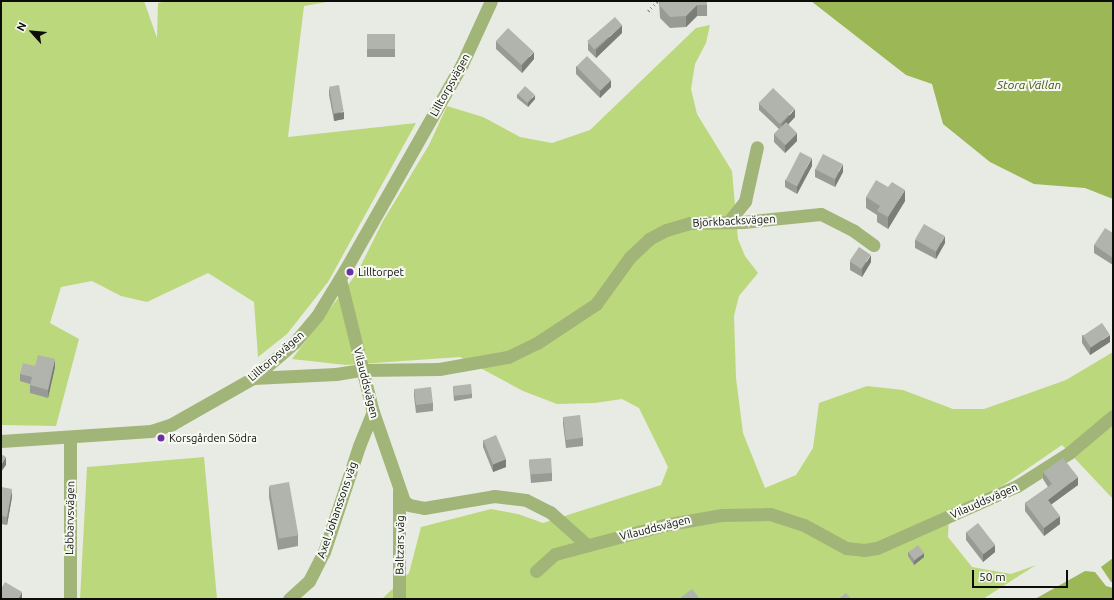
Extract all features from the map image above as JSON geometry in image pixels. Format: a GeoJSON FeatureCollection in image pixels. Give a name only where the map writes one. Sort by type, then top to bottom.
{"type":"FeatureCollection","features":[{"type":"Feature","properties":{"kind":"street","name":"Lilltorpsvägen"},"geometry":{"type":"LineString","coordinates":[[1,441],[151,432],[172,424],[254,378],[305,332],[340,279],[462,64],[491,1]]}},
{"type":"Feature","properties":{"kind":"street"},"geometry":{"type":"LineString","coordinates":[[729,221],[745,201],[757,147]]}},
{"type":"Feature","properties":{"kind":"street","name":"Björkbacksvägen"},"geometry":{"type":"LineString","coordinates":[[254,378],[336,374],[362,370],[440,369],[508,357],[537,343],[596,304],[630,257],[655,234],[690,223],[821,214],[854,231],[873,245]]}},
{"type":"Feature","properties":{"kind":"street","name":"Vilauddsvägen"},"geometry":{"type":"LineString","coordinates":[[340,279],[373,412],[399,492],[409,505],[424,508],[494,496],[526,500],[550,512],[587,545],[691,519],[756,513],[804,525],[853,550],[877,548],[1017,486],[1069,453],[1113,416]]}},
{"type":"Feature","properties":{"kind":"street","name":"Axel Johanssons väg"},"geometry":{"type":"LineString","coordinates":[[290,599],[309,581],[324,552],[359,446],[373,412]]}},
{"type":"Feature","properties":{"kind":"street","name":"Labbarvsvägen"},"geometry":{"type":"LineString","coordinates":[[70,438],[70,599]]}},
{"type":"Feature","properties":{"kind":"street","name":"Baltzars väg"},"geometry":{"type":"LineString","coordinates":[[399,492],[399,599]]}},
{"type":"Feature","properties":{"kind":"street"},"geometry":{"type":"LineString","coordinates":[[536,571],[555,554],[587,545]]}},
{"type":"Feature","properties":{"kind":"path"},"geometry":{"type":"LineString","coordinates":[[648,11],[658,1]]}},
{"type":"Feature","properties":{"kind":"shaded area"},"geometry":{"type":"Polygon","coordinates":[[[1,1],[144,1],[157,38],[158,3],[168,1],[333,1],[304,6],[288,137],[416,123],[328,282],[287,334],[258,357],[254,302],[208,273],[147,302],[121,296],[92,281],[61,287],[50,323],[79,339],[56,426],[1,425],[1,1]]]}},
{"type":"Feature","properties":{"kind":"shaded area"},"geometry":{"type":"Polygon","coordinates":[[[710,25],[706,43],[695,64],[691,89],[697,114],[732,171],[738,239],[745,256],[758,273],[739,296],[734,316],[736,378],[743,433],[765,488],[796,475],[813,448],[819,403],[867,386],[903,390],[953,409],[984,409],[1066,380],[1113,352],[1113,499],[1062,445],[1005,484],[949,516],[948,537],[972,567],[1011,574],[1036,565],[983,599],[382,599],[409,573],[421,527],[491,509],[518,514],[543,523],[661,485],[668,467],[639,408],[622,399],[595,403],[557,404],[523,391],[460,357],[346,365],[292,359],[357,273],[383,221],[429,145],[447,106],[483,117],[520,137],[552,143],[590,130],[696,28],[710,25]]]}},
{"type":"Feature","properties":{"kind":"shaded area"},"geometry":{"type":"Polygon","coordinates":[[[204,457],[217,599],[80,599],[87,467],[204,457]]]}},
{"type":"Feature","properties":{"kind":"water","name":"Stora Vällan"},"geometry":{"type":"Polygon","coordinates":[[[811,1],[1113,1],[1113,199],[1085,188],[1034,184],[990,162],[943,124],[932,84],[906,75],[811,1]]]}},
{"type":"Feature","properties":{"kind":"water"},"geometry":{"type":"Polygon","coordinates":[[[1113,558],[1113,582],[1111,582],[1101,567],[1113,558]]]}},
{"type":"Feature","properties":{"kind":"water"},"geometry":{"type":"Polygon","coordinates":[[[1085,571],[1095,572],[1106,586],[1113,588],[1113,599],[1035,599],[1085,571]]]}},
{"type":"Feature","properties":{"kind":"building"},"geometry":{"type":"Polygon","coordinates":[[[660,1],[707,1],[707,5],[697,5],[686,16],[670,17],[660,6],[660,1]]]}},
{"type":"Feature","properties":{"kind":"building"},"geometry":{"type":"Polygon","coordinates":[[[615,17],[622,25],[594,50],[587,41],[615,17]]]}},
{"type":"Feature","properties":{"kind":"building"},"geometry":{"type":"Polygon","coordinates":[[[508,28],[534,52],[521,65],[496,41],[508,28]]]}},
{"type":"Feature","properties":{"kind":"building"},"geometry":{"type":"Polygon","coordinates":[[[367,34],[395,34],[395,49],[367,49],[367,34]]]}},
{"type":"Feature","properties":{"kind":"building"},"geometry":{"type":"Polygon","coordinates":[[[587,56],[611,80],[600,91],[576,67],[587,56]]]}},
{"type":"Feature","properties":{"kind":"building"},"geometry":{"type":"Polygon","coordinates":[[[339,85],[344,112],[334,113],[329,87],[339,85]]]}},
{"type":"Feature","properties":{"kind":"building"},"geometry":{"type":"Polygon","coordinates":[[[525,86],[535,95],[527,103],[518,94],[525,86]]]}},
{"type":"Feature","properties":{"kind":"building"},"geometry":{"type":"Polygon","coordinates":[[[773,88],[795,109],[780,124],[758,103],[773,88]]]}},
{"type":"Feature","properties":{"kind":"building"},"geometry":{"type":"Polygon","coordinates":[[[786,122],[797,133],[785,145],[774,134],[786,122]]]}},
{"type":"Feature","properties":{"kind":"building"},"geometry":{"type":"Polygon","coordinates":[[[800,152],[812,158],[797,186],[785,181],[800,152]]]}},
{"type":"Feature","properties":{"kind":"building"},"geometry":{"type":"Polygon","coordinates":[[[823,154],[843,164],[835,179],[815,169],[823,154]]]}},
{"type":"Feature","properties":{"kind":"building"},"geometry":{"type":"Polygon","coordinates":[[[876,180],[888,187],[892,182],[905,190],[888,217],[877,211],[880,206],[866,197],[876,180]]]}},
{"type":"Feature","properties":{"kind":"building"},"geometry":{"type":"Polygon","coordinates":[[[924,224],[945,236],[936,252],[915,240],[924,224]]]}},
{"type":"Feature","properties":{"kind":"building"},"geometry":{"type":"Polygon","coordinates":[[[1105,228],[1113,233],[1113,258],[1094,245],[1105,228]]]}},
{"type":"Feature","properties":{"kind":"building"},"geometry":{"type":"Polygon","coordinates":[[[859,247],[871,255],[861,269],[849,261],[859,247]]]}},
{"type":"Feature","properties":{"kind":"building"},"geometry":{"type":"Polygon","coordinates":[[[1102,323],[1110,335],[1091,347],[1083,336],[1102,323]]]}},
{"type":"Feature","properties":{"kind":"building"},"geometry":{"type":"Polygon","coordinates":[[[38,355],[55,359],[48,390],[30,385],[32,377],[20,374],[23,363],[35,366],[38,355]]]}},
{"type":"Feature","properties":{"kind":"building"},"geometry":{"type":"Polygon","coordinates":[[[471,384],[472,394],[454,396],[453,386],[471,384]]]}},
{"type":"Feature","properties":{"kind":"building"},"geometry":{"type":"Polygon","coordinates":[[[431,387],[433,403],[416,405],[414,389],[431,387]]]}},
{"type":"Feature","properties":{"kind":"building"},"geometry":{"type":"Polygon","coordinates":[[[580,415],[583,438],[566,440],[563,417],[580,415]]]}},
{"type":"Feature","properties":{"kind":"building"},"geometry":{"type":"Polygon","coordinates":[[[496,435],[506,459],[493,464],[483,440],[496,435]]]}},
{"type":"Feature","properties":{"kind":"building"},"geometry":{"type":"Polygon","coordinates":[[[1,454],[6,457],[1,465],[1,454]]]}},
{"type":"Feature","properties":{"kind":"building"},"geometry":{"type":"Polygon","coordinates":[[[551,458],[552,473],[530,474],[529,460],[551,458]]]}},
{"type":"Feature","properties":{"kind":"building"},"geometry":{"type":"Polygon","coordinates":[[[1063,458],[1078,477],[1048,500],[1060,516],[1044,528],[1025,503],[1052,484],[1043,472],[1063,458]]]}},
{"type":"Feature","properties":{"kind":"building"},"geometry":{"type":"Polygon","coordinates":[[[289,482],[298,535],[279,539],[269,485],[289,482]]]}},
{"type":"Feature","properties":{"kind":"building"},"geometry":{"type":"Polygon","coordinates":[[[1,487],[12,489],[7,517],[1,516],[1,487]]]}},
{"type":"Feature","properties":{"kind":"building"},"geometry":{"type":"Polygon","coordinates":[[[978,523],[995,545],[983,554],[966,532],[978,523]]]}},
{"type":"Feature","properties":{"kind":"building"},"geometry":{"type":"Polygon","coordinates":[[[918,545],[924,553],[914,560],[908,552],[918,545]]]}},
{"type":"Feature","properties":{"kind":"building"},"geometry":{"type":"Polygon","coordinates":[[[5,582],[22,592],[18,599],[1,599],[1,589],[5,582]]]}},
{"type":"Feature","properties":{"kind":"building"},"geometry":{"type":"Polygon","coordinates":[[[692,589],[700,599],[679,599],[692,589]]]}},
{"type":"Feature","properties":{"kind":"building"},"geometry":{"type":"Polygon","coordinates":[[[846,593],[851,599],[838,599],[846,593]]]}},
{"type":"Feature","properties":{"kind":"place","name":"Lilltorpet"},"geometry":{"type":"Point","coordinates":[350,272]}},
{"type":"Feature","properties":{"kind":"place","name":"Korsgården Södra"},"geometry":{"type":"Point","coordinates":[161,438]}}]}
